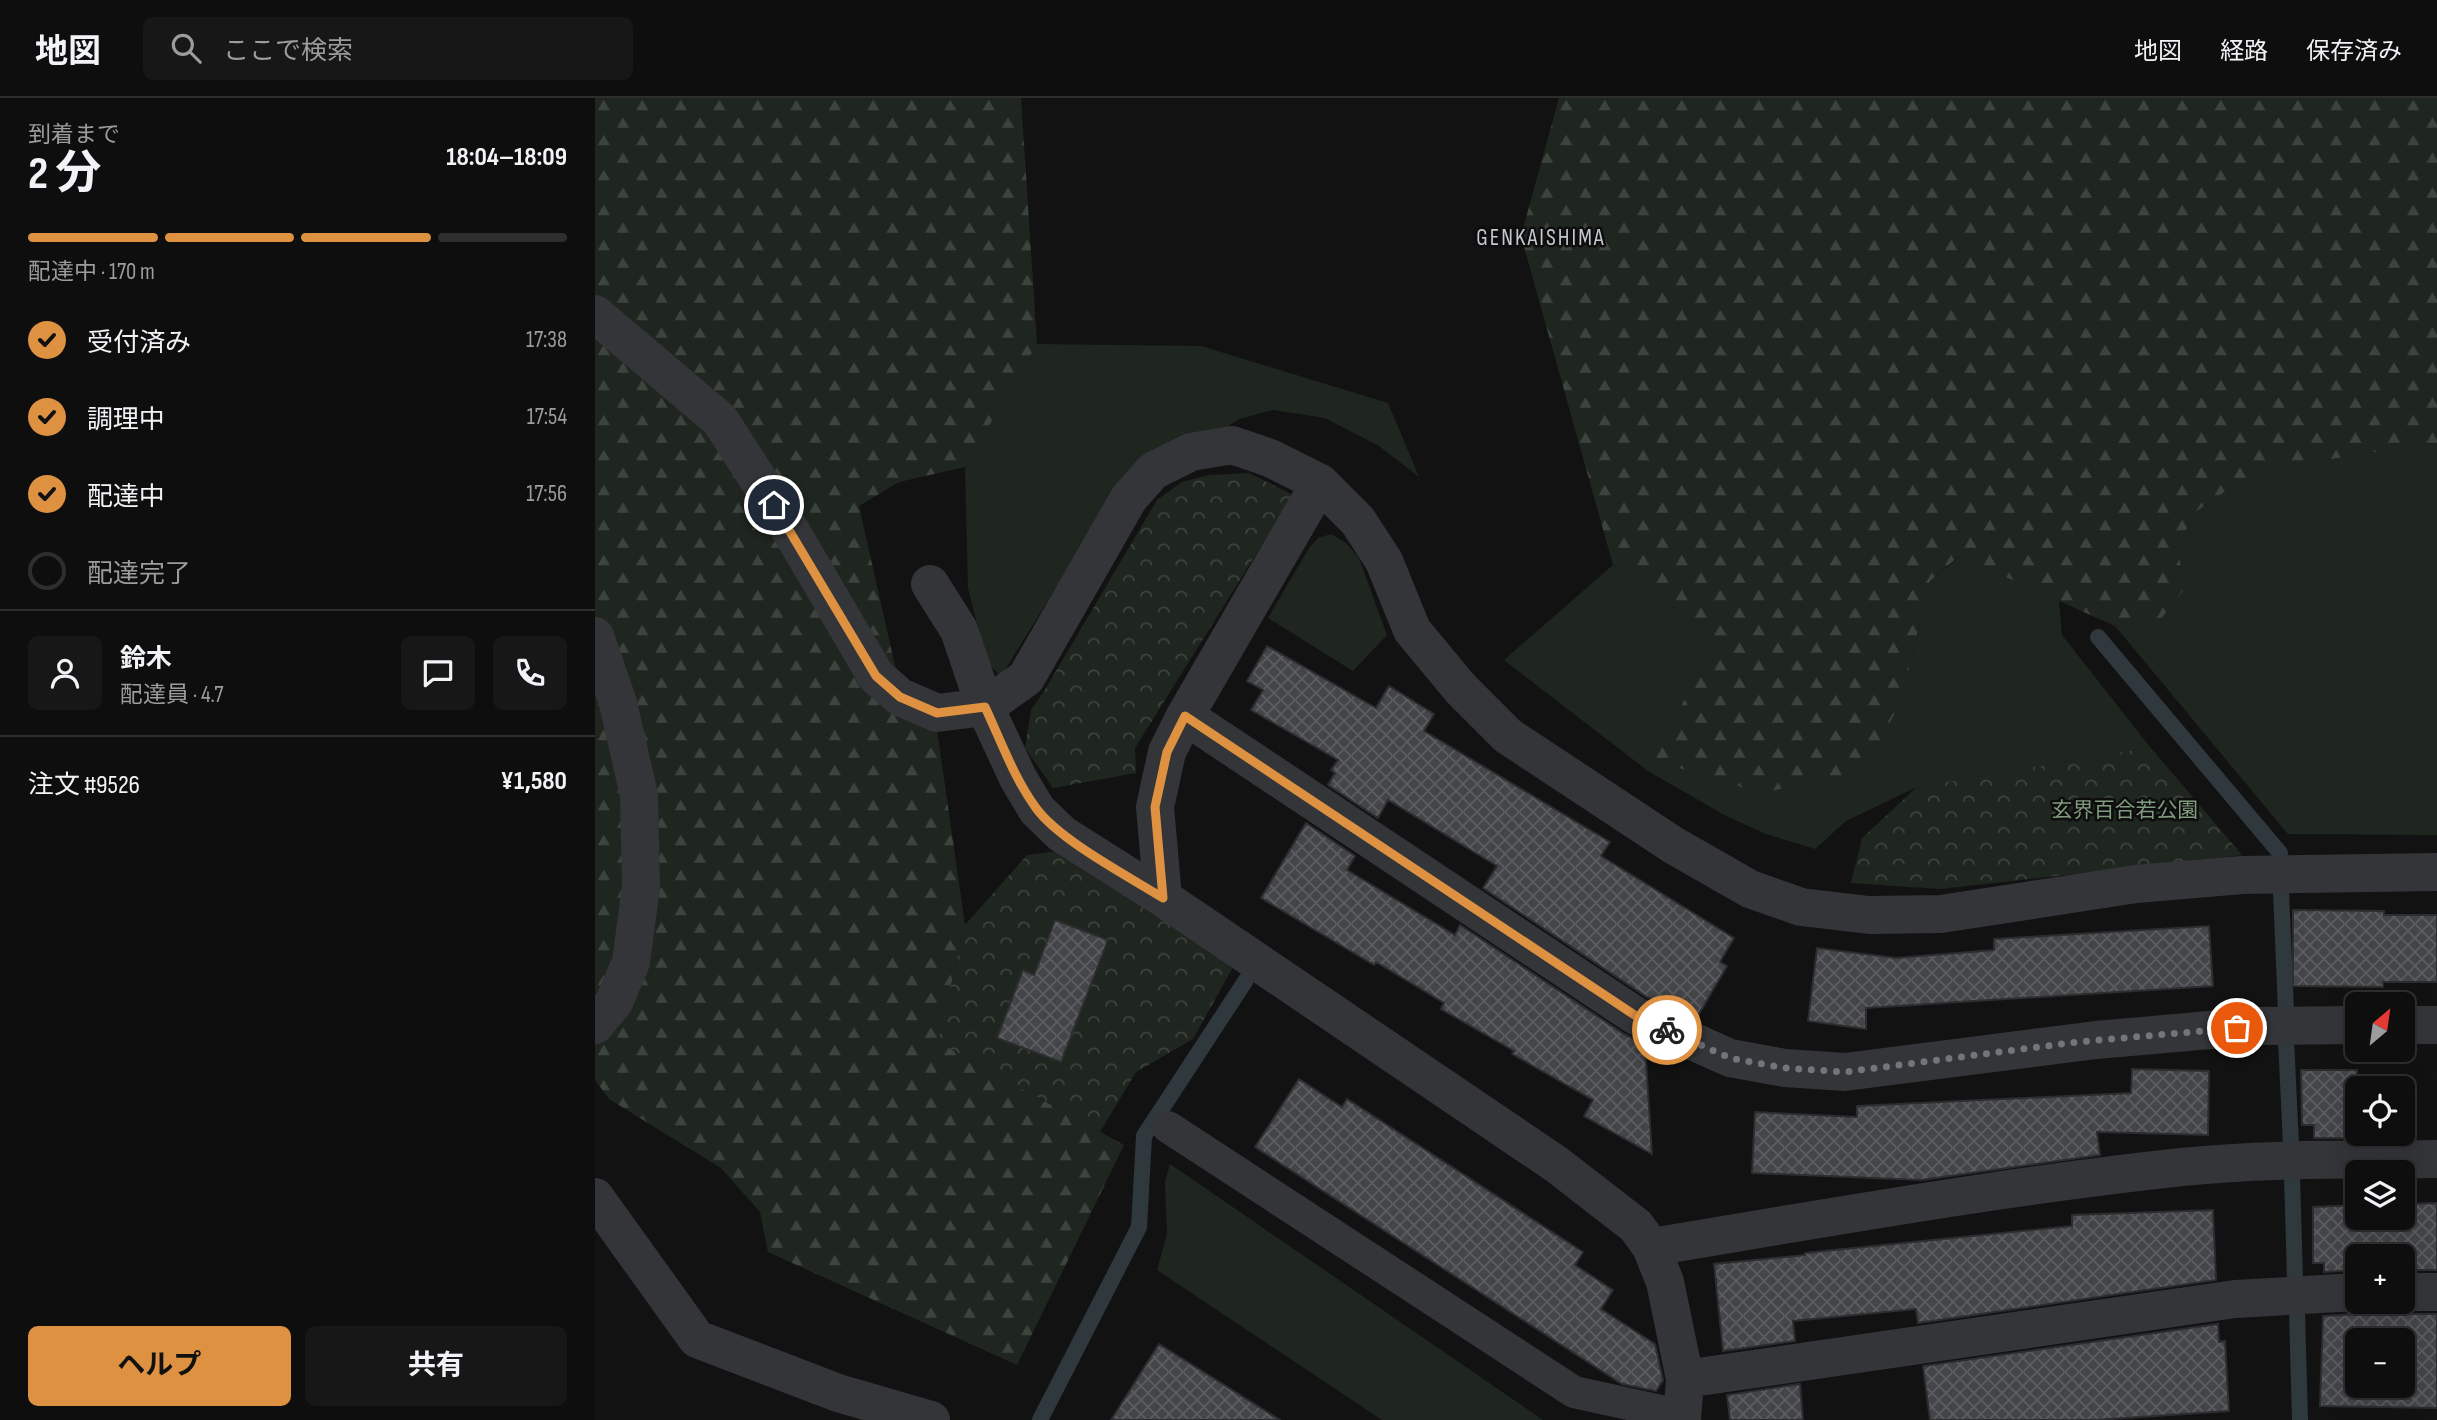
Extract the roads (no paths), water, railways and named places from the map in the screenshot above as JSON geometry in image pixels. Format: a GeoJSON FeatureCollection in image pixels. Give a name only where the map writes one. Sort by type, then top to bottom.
{"type":"FeatureCollection","features":[{"type":"Feature","properties":{"kind":"street"},"geometry":{"type":"LineString","coordinates":[[595,314],[720,420],[788,526],[876,676],[900,697],[937,713],[985,707],[1026,678],[1129,498],[1153,471],[1191,452],[1232,445],[1270,458],[1320,483],[1358,521],[1384,561],[1412,630],[1460,688],[1508,736],[1673,845],[1750,889],[1801,907],[1869,915],[1941,914],[2137,884],[2242,875],[2437,872]]}},
{"type":"Feature","properties":{"kind":"street"},"geometry":{"type":"LineString","coordinates":[[1163,898],[1155,807],[1167,752],[1185,716],[1320,483]]}},
{"type":"Feature","properties":{"kind":"street"},"geometry":{"type":"LineString","coordinates":[[930,584],[959,630],[985,707],[1018,778],[1037,810],[1062,834],[1163,898],[1556,1164],[1636,1226],[1651,1247],[1665,1282],[1683,1405],[2235,1299],[2345,1293]]}},
{"type":"Feature","properties":{"kind":"street"},"geometry":{"type":"LineString","coordinates":[[595,636],[618,703],[639,795],[641,887],[631,962],[614,1002],[595,1025]]}},
{"type":"Feature","properties":{"kind":"street"},"geometry":{"type":"LineString","coordinates":[[1185,716],[1636,1016],[1730,1058],[1785,1068],[1845,1072],[2096,1040],[2255,1027],[2345,1025]]}},
{"type":"Feature","properties":{"kind":"street"},"geometry":{"type":"LineString","coordinates":[[2415,1025],[2437,1025]]}},
{"type":"Feature","properties":{"kind":"street"},"geometry":{"type":"LineString","coordinates":[[1651,1247],[1980,1194],[2182,1167],[2263,1161],[2437,1159]]}},
{"type":"Feature","properties":{"kind":"street"},"geometry":{"type":"LineString","coordinates":[[595,1197],[697,1339],[838,1393],[931,1420]]}},
{"type":"Feature","properties":{"kind":"street"},"geometry":{"type":"LineString","coordinates":[[2415,1292],[2437,1292]]}},
{"type":"Feature","properties":{"kind":"lane"},"geometry":{"type":"LineString","coordinates":[[1168,1127],[1574,1392],[1683,1405]]}},
{"type":"Feature","properties":{"kind":"waterway"},"geometry":{"type":"LineString","coordinates":[[2098,637],[2280,853]]}},
{"type":"Feature","properties":{"kind":"waterway"},"geometry":{"type":"LineString","coordinates":[[2281,891],[2286,1011]]}},
{"type":"Feature","properties":{"kind":"waterway"},"geometry":{"type":"LineString","coordinates":[[1040,1420],[1139,1227],[1144,1136],[1246,980]]}},
{"type":"Feature","properties":{"kind":"waterway"},"geometry":{"type":"LineString","coordinates":[[2286,1039],[2291,1145]]}},
{"type":"Feature","properties":{"kind":"waterway"},"geometry":{"type":"LineString","coordinates":[[2292,1176],[2295,1279]]}},
{"type":"Feature","properties":{"kind":"waterway"},"geometry":{"type":"LineString","coordinates":[[2297,1312],[2300,1420]]}},
{"type":"Feature","properties":{"kind":"district","name":"GENKAISHIMA"},"geometry":{"type":"Point","coordinates":[1541,238]}},
{"type":"Feature","properties":{"kind":"park label","name":"玄界百合若公園"},"geometry":{"type":"Point","coordinates":[2125,810]}}]}
